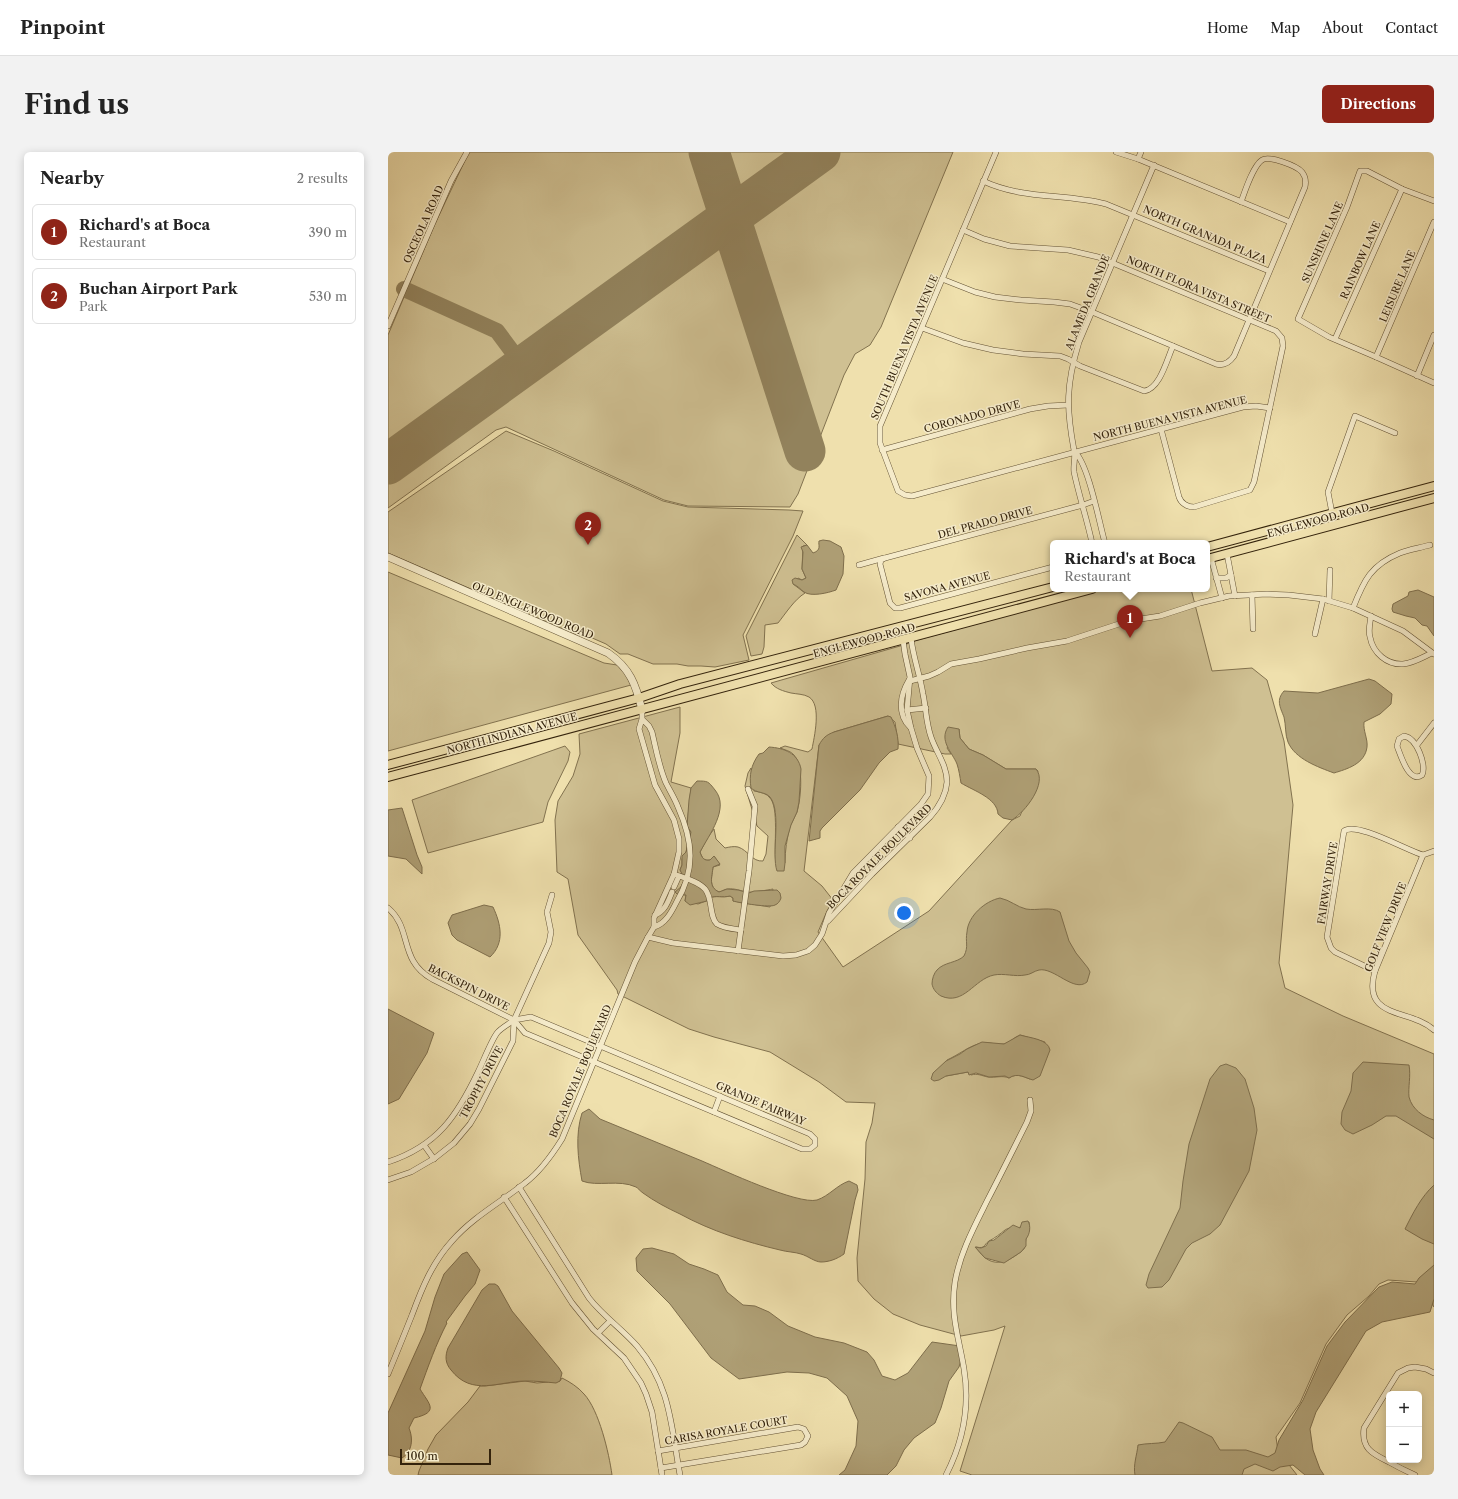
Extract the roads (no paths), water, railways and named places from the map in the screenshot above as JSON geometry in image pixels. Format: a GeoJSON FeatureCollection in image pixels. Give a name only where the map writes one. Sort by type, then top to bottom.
{"type":"FeatureCollection","features":[{"type":"Feature","properties":{"kind":"main road","name":"ENGLEWOOD ROAD"},"geometry":{"type":"LineString","coordinates":[[1211,545],[1434,486]]}},
{"type":"Feature","properties":{"kind":"main road","name":"ENGLEWOOD ROAD"},"geometry":{"type":"LineString","coordinates":[[1212,558],[1434,498]]}},
{"type":"Feature","properties":{"kind":"main road"},"geometry":{"type":"LineString","coordinates":[[1211,545],[1212,558]]}},
{"type":"Feature","properties":{"kind":"main road","name":"ENGLEWOOD ROAD"},"geometry":{"type":"LineString","coordinates":[[639,698],[680,684],[1050,588]]}},
{"type":"Feature","properties":{"kind":"main road","name":"ENGLEWOOD ROAD"},"geometry":{"type":"LineString","coordinates":[[642,710],[1081,592]]}},
{"type":"Feature","properties":{"kind":"main road"},"geometry":{"type":"LineString","coordinates":[[907,639],[905,635],[912,630],[956,618],[965,611]]}},
{"type":"Feature","properties":{"kind":"main road","name":"NORTH INDIANA AVENUE"},"geometry":{"type":"LineString","coordinates":[[388,765],[639,698]]}},
{"type":"Feature","properties":{"kind":"main road","name":"NORTH INDIANA AVENUE"},"geometry":{"type":"LineString","coordinates":[[388,777],[588,723],[642,710]]}},
{"type":"Feature","properties":{"kind":"street","name":"OSCEOLA ROAD"},"geometry":{"type":"LineString","coordinates":[[388,326],[451,181],[467,152]]}},
{"type":"Feature","properties":{"kind":"street","name":"SOUTH BUENA VISTA AVENUE"},"geometry":{"type":"LineString","coordinates":[[996,152],[882,422],[879,439],[897,489],[902,494],[909,496],[1075,452]]}},
{"type":"Feature","properties":{"kind":"street"},"geometry":{"type":"LineString","coordinates":[[1116,152],[1154,165],[1290,222]]}},
{"type":"Feature","properties":{"kind":"street"},"geometry":{"type":"LineString","coordinates":[[1138,159],[1141,152]]}},
{"type":"Feature","properties":{"kind":"street"},"geometry":{"type":"LineString","coordinates":[[942,280],[976,292],[995,296],[1021,300],[1063,303],[1092,312],[1216,364],[1225,364],[1234,356],[1290,222],[1306,178],[1300,170],[1274,159],[1266,158],[1258,164],[1241,202]]}},
{"type":"Feature","properties":{"kind":"street","name":"ALAMEDA GRANDE"},"geometry":{"type":"LineString","coordinates":[[1075,452],[1069,428],[1068,405],[1068,388],[1073,362],[1092,312],[1154,165]]}},
{"type":"Feature","properties":{"kind":"street","name":"SUNSHINE LANE"},"geometry":{"type":"LineString","coordinates":[[1335,340],[1298,319],[1347,207],[1360,171],[1367,171],[1402,189]]}},
{"type":"Feature","properties":{"kind":"street","name":"NORTH GRANADA PLAZA"},"geometry":{"type":"LineString","coordinates":[[983,181],[1002,189],[1023,194],[1078,198],[1110,205],[1269,271]]}},
{"type":"Feature","properties":{"kind":"street"},"geometry":{"type":"LineString","coordinates":[[1402,189],[1434,201]]}},
{"type":"Feature","properties":{"kind":"street","name":"RAINBOW LANE"},"geometry":{"type":"LineString","coordinates":[[1335,340],[1402,189]]}},
{"type":"Feature","properties":{"kind":"street","name":"LEISURE LANE"},"geometry":{"type":"LineString","coordinates":[[1376,356],[1434,222]]}},
{"type":"Feature","properties":{"kind":"street","name":"NORTH FLORA VISTA STREET"},"geometry":{"type":"LineString","coordinates":[[963,230],[984,239],[1010,246],[1075,251],[1090,254],[1278,333],[1283,340],[1283,346],[1254,482],[1251,489],[1245,493],[1194,507],[1185,505],[1179,498],[1161,429]]}},
{"type":"Feature","properties":{"kind":"street"},"geometry":{"type":"LineString","coordinates":[[922,328],[975,346],[1011,352],[1057,355],[1080,366],[1142,390],[1148,390],[1157,382],[1173,346]]}},
{"type":"Feature","properties":{"kind":"street"},"geometry":{"type":"LineString","coordinates":[[1417,376],[1434,335]]}},
{"type":"Feature","properties":{"kind":"street"},"geometry":{"type":"LineString","coordinates":[[1335,340],[1376,356],[1434,384]]}},
{"type":"Feature","properties":{"kind":"street","name":"CORONADO DRIVE"},"geometry":{"type":"LineString","coordinates":[[882,450],[1030,409],[1068,405]]}},
{"type":"Feature","properties":{"kind":"street","name":"NORTH BUENA VISTA AVENUE"},"geometry":{"type":"LineString","coordinates":[[1075,452],[1243,407],[1256,406],[1270,408]]}},
{"type":"Feature","properties":{"kind":"street"},"geometry":{"type":"LineString","coordinates":[[1332,513],[1328,492],[1355,416],[1395,433]]}},
{"type":"Feature","properties":{"kind":"street"},"geometry":{"type":"LineString","coordinates":[[1075,452],[1080,457],[1094,501],[1103,540]]}},
{"type":"Feature","properties":{"kind":"street"},"geometry":{"type":"LineString","coordinates":[[1075,452],[1074,470],[1091,540]]}},
{"type":"Feature","properties":{"kind":"street","name":"DEL PRADO DRIVE"},"geometry":{"type":"LineString","coordinates":[[859,565],[1094,501]]}},
{"type":"Feature","properties":{"kind":"street"},"geometry":{"type":"LineString","coordinates":[[1353,608],[1362,584],[1375,568],[1400,553],[1430,545]]}},
{"type":"Feature","properties":{"kind":"street"},"geometry":{"type":"LineString","coordinates":[[1227,554],[1235,596]]}},
{"type":"Feature","properties":{"kind":"street","name":"OLD ENGLEWOOD ROAD"},"geometry":{"type":"LineString","coordinates":[[388,557],[608,653],[618,661],[635,684],[642,710]]}},
{"type":"Feature","properties":{"kind":"street"},"geometry":{"type":"LineString","coordinates":[[1212,558],[1222,598]]}},
{"type":"Feature","properties":{"kind":"street","name":"SAVONA AVENUE"},"geometry":{"type":"LineString","coordinates":[[883,559],[880,565],[890,603],[896,608],[1050,568]]}},
{"type":"Feature","properties":{"kind":"street"},"geometry":{"type":"LineString","coordinates":[[1329,601],[1330,570]]}},
{"type":"Feature","properties":{"kind":"street"},"geometry":{"type":"LineString","coordinates":[[1216,578],[1226,578],[1231,575]]}},
{"type":"Feature","properties":{"kind":"street"},"geometry":{"type":"LineString","coordinates":[[1252,595],[1253,629]]}},
{"type":"Feature","properties":{"kind":"street"},"geometry":{"type":"LineString","coordinates":[[911,728],[905,722],[902,713],[901,698],[910,679],[920,679],[938,672],[951,664],[1067,641],[1128,621],[1160,616],[1200,603],[1235,596],[1289,595],[1323,599],[1353,608],[1403,631],[1433,653]]}},
{"type":"Feature","properties":{"kind":"street"},"geometry":{"type":"LineString","coordinates":[[1315,634],[1323,599]]}},
{"type":"Feature","properties":{"kind":"street"},"geometry":{"type":"LineString","coordinates":[[1371,616],[1369,629],[1371,641],[1376,651],[1385,659],[1397,664],[1403,664],[1412,662],[1433,653]]}},
{"type":"Feature","properties":{"kind":"street","name":"BOCA ROYALE BOULEVARD"},"geometry":{"type":"LineString","coordinates":[[826,923],[910,838],[938,808],[944,798],[947,783],[945,768],[931,736],[920,679],[907,639]]}},
{"type":"Feature","properties":{"kind":"street","name":"BOCA ROYALE BOULEVARD"},"geometry":{"type":"LineString","coordinates":[[389,1371],[425,1281],[435,1263],[446,1248],[460,1232],[538,1171],[562,1139],[635,962],[648,937],[673,943],[783,956],[796,955],[808,951],[815,946],[822,934],[829,913],[853,873],[921,804],[928,794],[929,776],[911,728],[907,710],[910,679],[905,654],[907,639]]}},
{"type":"Feature","properties":{"kind":"street"},"geometry":{"type":"LineString","coordinates":[[907,710],[926,708]]}},
{"type":"Feature","properties":{"kind":"street"},"geometry":{"type":"LineString","coordinates":[[642,710],[642,719],[639,729],[655,785],[674,820],[679,839],[679,852],[673,890],[666,906],[661,912],[655,915]]}},
{"type":"Feature","properties":{"kind":"street"},"geometry":{"type":"LineString","coordinates":[[642,719],[649,726],[652,732],[665,781],[678,806],[688,832],[691,848],[691,864],[681,896],[661,925],[654,927]]}},
{"type":"Feature","properties":{"kind":"street"},"geometry":{"type":"LineString","coordinates":[[1417,745],[1434,723]]}},
{"type":"Feature","properties":{"kind":"street"},"geometry":{"type":"LineString","coordinates":[[1404,736],[1413,740],[1417,745],[1424,769],[1422,775],[1414,777],[1410,774],[1397,746],[1399,739],[1404,736]]}},
{"type":"Feature","properties":{"kind":"street"},"geometry":{"type":"LineString","coordinates":[[738,951],[749,871],[755,806],[748,789]]}},
{"type":"Feature","properties":{"kind":"street"},"geometry":{"type":"LineString","coordinates":[[898,827],[910,838]]}},
{"type":"Feature","properties":{"kind":"street","name":"FAIRWAY DRIVE"},"geometry":{"type":"LineString","coordinates":[[1375,971],[1335,952],[1331,948],[1327,937],[1344,831],[1349,828],[1367,832],[1422,856]]}},
{"type":"Feature","properties":{"kind":"street"},"geometry":{"type":"LineString","coordinates":[[1422,856],[1434,851]]}},
{"type":"Feature","properties":{"kind":"street","name":"GOLF VIEW DRIVE"},"geometry":{"type":"LineString","coordinates":[[1422,856],[1375,971],[1372,988],[1377,1001],[1382,1007],[1422,1022],[1434,1030]]}},
{"type":"Feature","properties":{"kind":"street"},"geometry":{"type":"LineString","coordinates":[[676,875],[699,884],[706,890],[711,901],[713,919],[717,924],[724,927],[741,930]]}},
{"type":"Feature","properties":{"kind":"street"},"geometry":{"type":"LineString","coordinates":[[648,937],[654,927],[655,915],[676,875]]}},
{"type":"Feature","properties":{"kind":"street","name":"TROPHY DRIVE"},"geometry":{"type":"LineString","coordinates":[[388,1180],[411,1172],[434,1159],[460,1137],[479,1109],[513,1041],[514,1020],[549,943],[550,932],[547,912],[552,895]]}},
{"type":"Feature","properties":{"kind":"street"},"geometry":{"type":"LineString","coordinates":[[666,906],[673,909]]}},
{"type":"Feature","properties":{"kind":"street","name":"BACKSPIN DRIVE"},"geometry":{"type":"LineString","coordinates":[[388,908],[398,920],[412,960],[422,973],[432,980],[514,1020],[525,1033],[594,1062]]}},
{"type":"Feature","properties":{"kind":"street","name":"GRANDE FAIRWAY"},"geometry":{"type":"LineString","coordinates":[[514,1020],[531,1018],[808,1132],[815,1139],[815,1145],[810,1149],[802,1149],[594,1062]]}},
{"type":"Feature","properties":{"kind":"street","name":"TROPHY DRIVE"},"geometry":{"type":"LineString","coordinates":[[388,1162],[404,1156],[424,1145],[438,1134],[452,1119],[468,1094],[497,1033],[514,1020]]}},
{"type":"Feature","properties":{"kind":"street"},"geometry":{"type":"LineString","coordinates":[[714,1112],[720,1096]]}},
{"type":"Feature","properties":{"kind":"street"},"geometry":{"type":"LineString","coordinates":[[946,1475],[960,1441],[966,1399],[964,1370],[958,1341],[954,1309],[955,1282],[959,1264],[968,1239],[1027,1122],[1031,1111],[1030,1100]]}},
{"type":"Feature","properties":{"kind":"street"},"geometry":{"type":"LineString","coordinates":[[424,1145],[434,1159]]}},
{"type":"Feature","properties":{"kind":"street"},"geometry":{"type":"LineString","coordinates":[[519,1187],[582,1288],[595,1305],[636,1346],[659,1379],[666,1396],[670,1412],[680,1475]]}},
{"type":"Feature","properties":{"kind":"street"},"geometry":{"type":"LineString","coordinates":[[504,1197],[572,1303],[598,1333],[626,1361],[643,1387],[652,1412],[662,1475]]}},
{"type":"Feature","properties":{"kind":"street"},"geometry":{"type":"LineString","coordinates":[[598,1333],[610,1321]]}},
{"type":"Feature","properties":{"kind":"street"},"geometry":{"type":"LineString","coordinates":[[1415,1475],[1372,1454],[1365,1445],[1363,1434],[1364,1428],[1398,1373],[1408,1368],[1416,1367],[1426,1369],[1434,1373]]}},
{"type":"Feature","properties":{"kind":"street","name":"CARISA ROYALE COURT"},"geometry":{"type":"LineString","coordinates":[[658,1451],[798,1427],[804,1429],[808,1436],[805,1442],[801,1445],[661,1468]]}},
{"type":"Feature","properties":{"kind":"place","name":"Buchan Airport Park"},"geometry":{"type":"Point","coordinates":[588,545]}},
{"type":"Feature","properties":{"kind":"place","name":"Richard's at Boca"},"geometry":{"type":"Point","coordinates":[1130,638]}}]}
